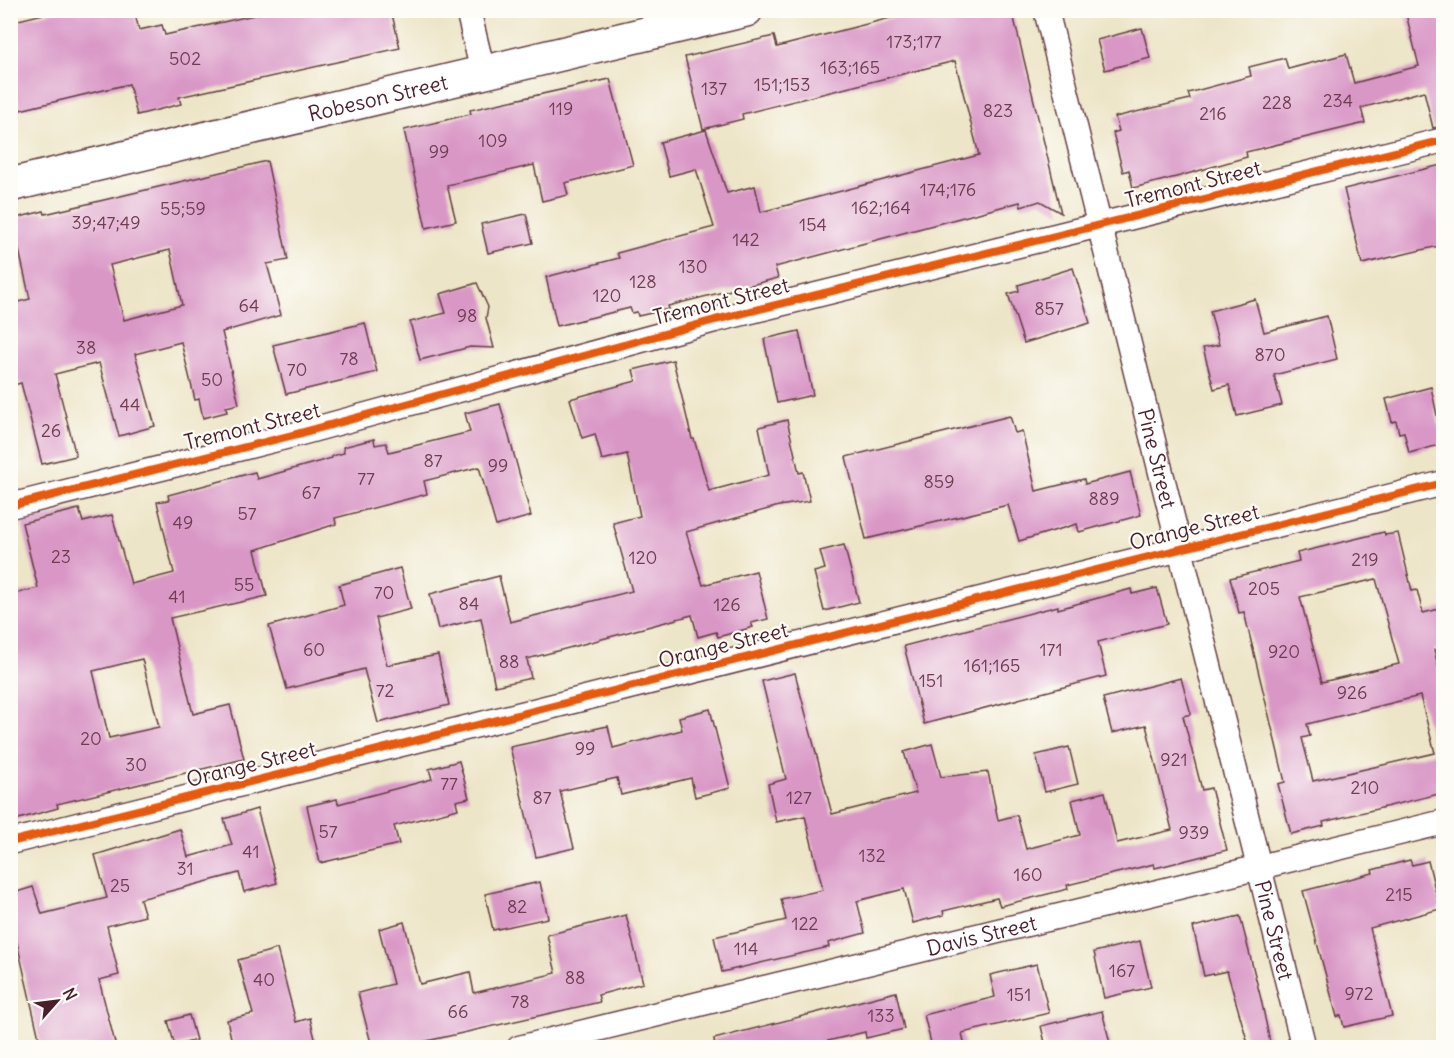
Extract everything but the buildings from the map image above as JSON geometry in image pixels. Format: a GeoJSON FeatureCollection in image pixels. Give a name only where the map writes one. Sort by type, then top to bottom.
{"type":"FeatureCollection","features":[{"type":"Feature","properties":{"kind":"main road","name":"Robeson Street"},"geometry":{"type":"LineString","coordinates":[[10,185],[746,10]]}},
{"type":"Feature","properties":{"kind":"street"},"geometry":{"type":"LineString","coordinates":[[468,10],[483,72]]}},
{"type":"Feature","properties":{"kind":"street","name":"Pine Street"},"geometry":{"type":"LineString","coordinates":[[1046,10],[1304,1047]]}},
{"type":"Feature","properties":{"kind":"street","name":"Tremont Street"},"geometry":{"type":"LineString","coordinates":[[10,506],[309,431],[716,320],[1443,140]]}},
{"type":"Feature","properties":{"kind":"street","name":"Orange Street"},"geometry":{"type":"LineString","coordinates":[[10,842],[1443,483]]}},
{"type":"Feature","properties":{"kind":"street","name":"Davis Street"},"geometry":{"type":"LineString","coordinates":[[519,1047],[1443,822]]}},
{"type":"Feature","properties":{"kind":"cycle path"},"geometry":{"type":"LineString","coordinates":[[10,506],[297,434],[715,320],[1444,140]]}},
{"type":"Feature","properties":{"kind":"cycle path"},"geometry":{"type":"LineString","coordinates":[[10,842],[1444,483]]}}]}
